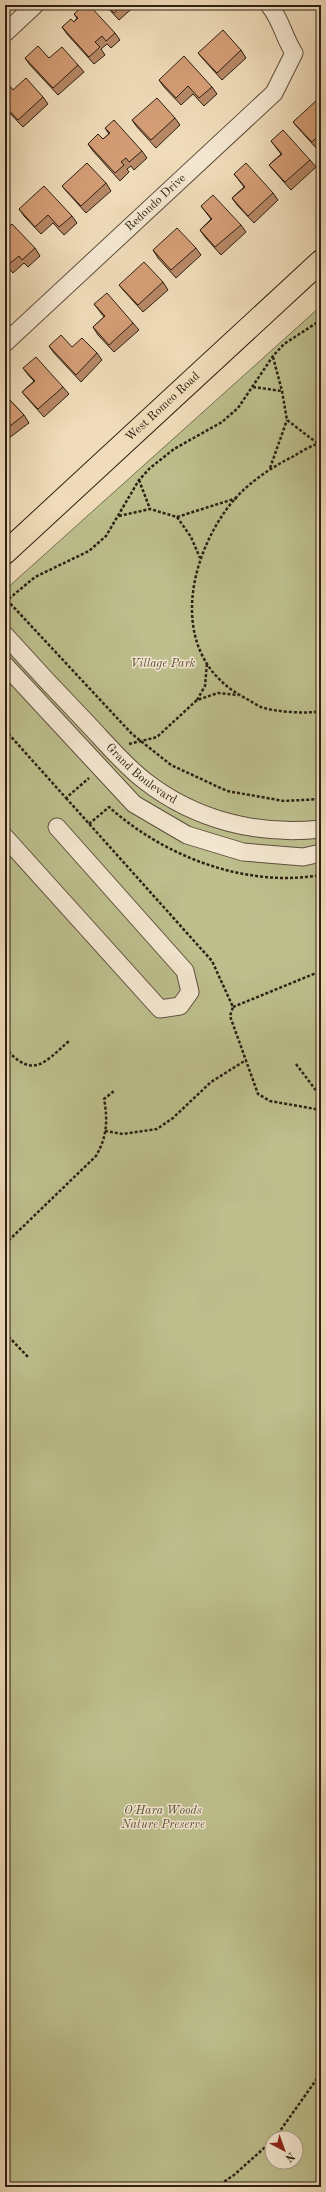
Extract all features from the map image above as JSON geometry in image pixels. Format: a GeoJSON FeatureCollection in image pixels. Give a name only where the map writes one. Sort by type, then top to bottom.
{"type":"FeatureCollection","features":[{"type":"Feature","properties":{"kind":"main road","name":"West Romeo Road"},"geometry":{"type":"LineString","coordinates":[[5,552],[321,261]]}},
{"type":"Feature","properties":{"kind":"street"},"geometry":{"type":"LineString","coordinates":[[5,33],[35,5]]}},
{"type":"Feature","properties":{"kind":"street","name":"Redondo Drive"},"geometry":{"type":"LineString","coordinates":[[5,343],[268,101],[274,93],[294,53],[286,40],[278,17],[269,5]]}},
{"type":"Feature","properties":{"kind":"street","name":"Grand Boulevard"},"geometry":{"type":"LineString","coordinates":[[5,635],[116,753],[145,781],[177,802],[217,820],[255,830],[295,832],[321,829]]}},
{"type":"Feature","properties":{"kind":"street","name":"Grand Boulevard"},"geometry":{"type":"LineString","coordinates":[[5,665],[134,804],[187,835],[243,852],[303,856],[321,853]]}},
{"type":"Feature","properties":{"kind":"street"},"geometry":{"type":"LineString","coordinates":[[5,837],[160,1009],[180,1006],[190,992],[184,971],[57,827]]}},
{"type":"Feature","properties":{"kind":"path"},"geometry":{"type":"LineString","coordinates":[[321,320],[284,344],[273,356],[238,408],[222,422],[174,449],[139,480],[106,536],[89,551],[35,577],[6,601],[132,734],[171,765],[227,791],[284,801],[321,799]]}},
{"type":"Feature","properties":{"kind":"path"},"geometry":{"type":"LineString","coordinates":[[270,468],[287,420],[282,391],[273,356]]}},
{"type":"Feature","properties":{"kind":"path"},"geometry":{"type":"LineString","coordinates":[[253,387],[282,391]]}},
{"type":"Feature","properties":{"kind":"path"},"geometry":{"type":"LineString","coordinates":[[287,420],[317,443]]}},
{"type":"Feature","properties":{"kind":"path"},"geometry":{"type":"LineString","coordinates":[[321,442],[270,468],[226,510],[196,571],[191,608],[197,646],[215,676],[220,681],[238,695],[263,708],[312,713],[321,711]]}},
{"type":"Feature","properties":{"kind":"path"},"geometry":{"type":"LineString","coordinates":[[139,480],[150,509]]}},
{"type":"Feature","properties":{"kind":"path"},"geometry":{"type":"LineString","coordinates":[[119,516],[150,509],[177,517],[238,498]]}},
{"type":"Feature","properties":{"kind":"path"},"geometry":{"type":"LineString","coordinates":[[177,517],[192,537],[201,559]]}},
{"type":"Feature","properties":{"kind":"path"},"geometry":{"type":"LineString","coordinates":[[198,700],[205,686],[207,662]]}},
{"type":"Feature","properties":{"kind":"path"},"geometry":{"type":"LineString","coordinates":[[66,798],[212,961],[233,1007],[230,1016],[258,1094],[270,1101],[321,1110]]}},
{"type":"Feature","properties":{"kind":"path"},"geometry":{"type":"LineString","coordinates":[[233,1007],[321,971]]}},
{"type":"Feature","properties":{"kind":"path"},"geometry":{"type":"LineString","coordinates":[[5,1048],[22,1064],[30,1067],[40,1064],[50,1058],[68,1041]]}},
{"type":"Feature","properties":{"kind":"path"},"geometry":{"type":"LineString","coordinates":[[105,1131],[123,1134],[157,1129],[173,1118],[212,1082],[246,1060]]}},
{"type":"Feature","properties":{"kind":"path"},"geometry":{"type":"LineString","coordinates":[[296,1064],[321,1097]]}},
{"type":"Feature","properties":{"kind":"path"},"geometry":{"type":"LineString","coordinates":[[5,1244],[96,1156],[102,1144],[105,1131],[107,1116],[104,1099],[114,1091]]}},
{"type":"Feature","properties":{"kind":"path"},"geometry":{"type":"LineString","coordinates":[[5,1333],[29,1358]]}},
{"type":"Feature","properties":{"kind":"path"},"geometry":{"type":"LineString","coordinates":[[281,2130],[321,2073]]}},
{"type":"Feature","properties":{"kind":"path"},"geometry":{"type":"LineString","coordinates":[[216,2187],[234,2175],[264,2148]]}},
{"type":"Feature","properties":{"kind":"green space"},"geometry":{"type":"Polygon","coordinates":[[[321,306],[321,2187],[5,2187],[5,590],[321,306]]]}},
{"type":"Feature","properties":{"kind":"building"},"geometry":{"type":"Polygon","coordinates":[[[84,5],[89,5],[115,33],[106,41],[102,36],[95,42],[100,47],[89,57],[62,27],[71,19],[74,22],[78,18],[74,14],[84,5]]]}},
{"type":"Feature","properties":{"kind":"building"},"geometry":{"type":"Polygon","coordinates":[[[107,5],[123,5],[114,13],[107,5]]]}},
{"type":"Feature","properties":{"kind":"building"},"geometry":{"type":"Polygon","coordinates":[[[223,30],[241,50],[217,73],[198,53],[223,30]]]}},
{"type":"Feature","properties":{"kind":"building"},"geometry":{"type":"Polygon","coordinates":[[[38,46],[49,58],[62,47],[78,65],[53,88],[25,58],[38,46]]]}},
{"type":"Feature","properties":{"kind":"building"},"geometry":{"type":"Polygon","coordinates":[[[184,56],[212,87],[199,98],[188,86],[176,98],[159,80],[184,56]]]}},
{"type":"Feature","properties":{"kind":"building"},"geometry":{"type":"Polygon","coordinates":[[[26,78],[43,97],[18,120],[5,106],[5,81],[13,90],[26,78]]]}},
{"type":"Feature","properties":{"kind":"building"},"geometry":{"type":"Polygon","coordinates":[[[157,98],[175,118],[151,140],[132,120],[157,98]]]}},
{"type":"Feature","properties":{"kind":"building"},"geometry":{"type":"Polygon","coordinates":[[[318,99],[321,102],[321,133],[312,142],[293,122],[318,99]]]}},
{"type":"Feature","properties":{"kind":"building"},"geometry":{"type":"Polygon","coordinates":[[[114,120],[142,151],[129,162],[126,158],[121,162],[124,165],[115,173],[88,144],[98,134],[103,139],[110,133],[105,128],[114,120]]]}},
{"type":"Feature","properties":{"kind":"building"},"geometry":{"type":"Polygon","coordinates":[[[283,130],[310,160],[285,182],[269,165],[282,154],[271,141],[283,130]]]}},
{"type":"Feature","properties":{"kind":"building"},"geometry":{"type":"Polygon","coordinates":[[[87,163],[106,183],[81,206],[62,186],[87,163]]]}},
{"type":"Feature","properties":{"kind":"building"},"geometry":{"type":"Polygon","coordinates":[[[246,163],[273,193],[248,216],[232,198],[245,187],[234,174],[246,163]]]}},
{"type":"Feature","properties":{"kind":"building"},"geometry":{"type":"Polygon","coordinates":[[[44,186],[72,216],[59,227],[48,215],[35,227],[19,209],[44,186]]]}},
{"type":"Feature","properties":{"kind":"building"},"geometry":{"type":"Polygon","coordinates":[[[213,195],[241,225],[215,247],[200,230],[212,219],[201,206],[213,195]]]}},
{"type":"Feature","properties":{"kind":"building"},"geometry":{"type":"Polygon","coordinates":[[[12,224],[35,248],[22,260],[19,256],[8,265],[5,262],[5,230],[12,224]]]}},
{"type":"Feature","properties":{"kind":"building"},"geometry":{"type":"Polygon","coordinates":[[[177,228],[196,248],[171,270],[153,250],[177,228]]]}},
{"type":"Feature","properties":{"kind":"building"},"geometry":{"type":"Polygon","coordinates":[[[144,262],[163,282],[138,305],[119,285],[144,262]]]}},
{"type":"Feature","properties":{"kind":"building"},"geometry":{"type":"Polygon","coordinates":[[[107,293],[133,323],[109,345],[93,327],[105,316],[94,304],[107,293]]]}},
{"type":"Feature","properties":{"kind":"building"},"geometry":{"type":"Polygon","coordinates":[[[61,335],[72,347],[82,338],[97,353],[76,375],[49,346],[61,335]]]}},
{"type":"Feature","properties":{"kind":"building"},"geometry":{"type":"Polygon","coordinates":[[[36,357],[63,387],[38,409],[22,392],[35,381],[23,368],[36,357]]]}},
{"type":"Feature","properties":{"kind":"building"},"geometry":{"type":"Polygon","coordinates":[[[5,395],[24,415],[5,430],[5,395]]]}},
{"type":"Feature","properties":{"kind":"park label","name":"Village Park"},"geometry":{"type":"Point","coordinates":[163,664]}},
{"type":"Feature","properties":{"kind":"park label","name":"O'Hara Woods Nature Preserve"},"geometry":{"type":"Point","coordinates":[163,1818]}}]}
